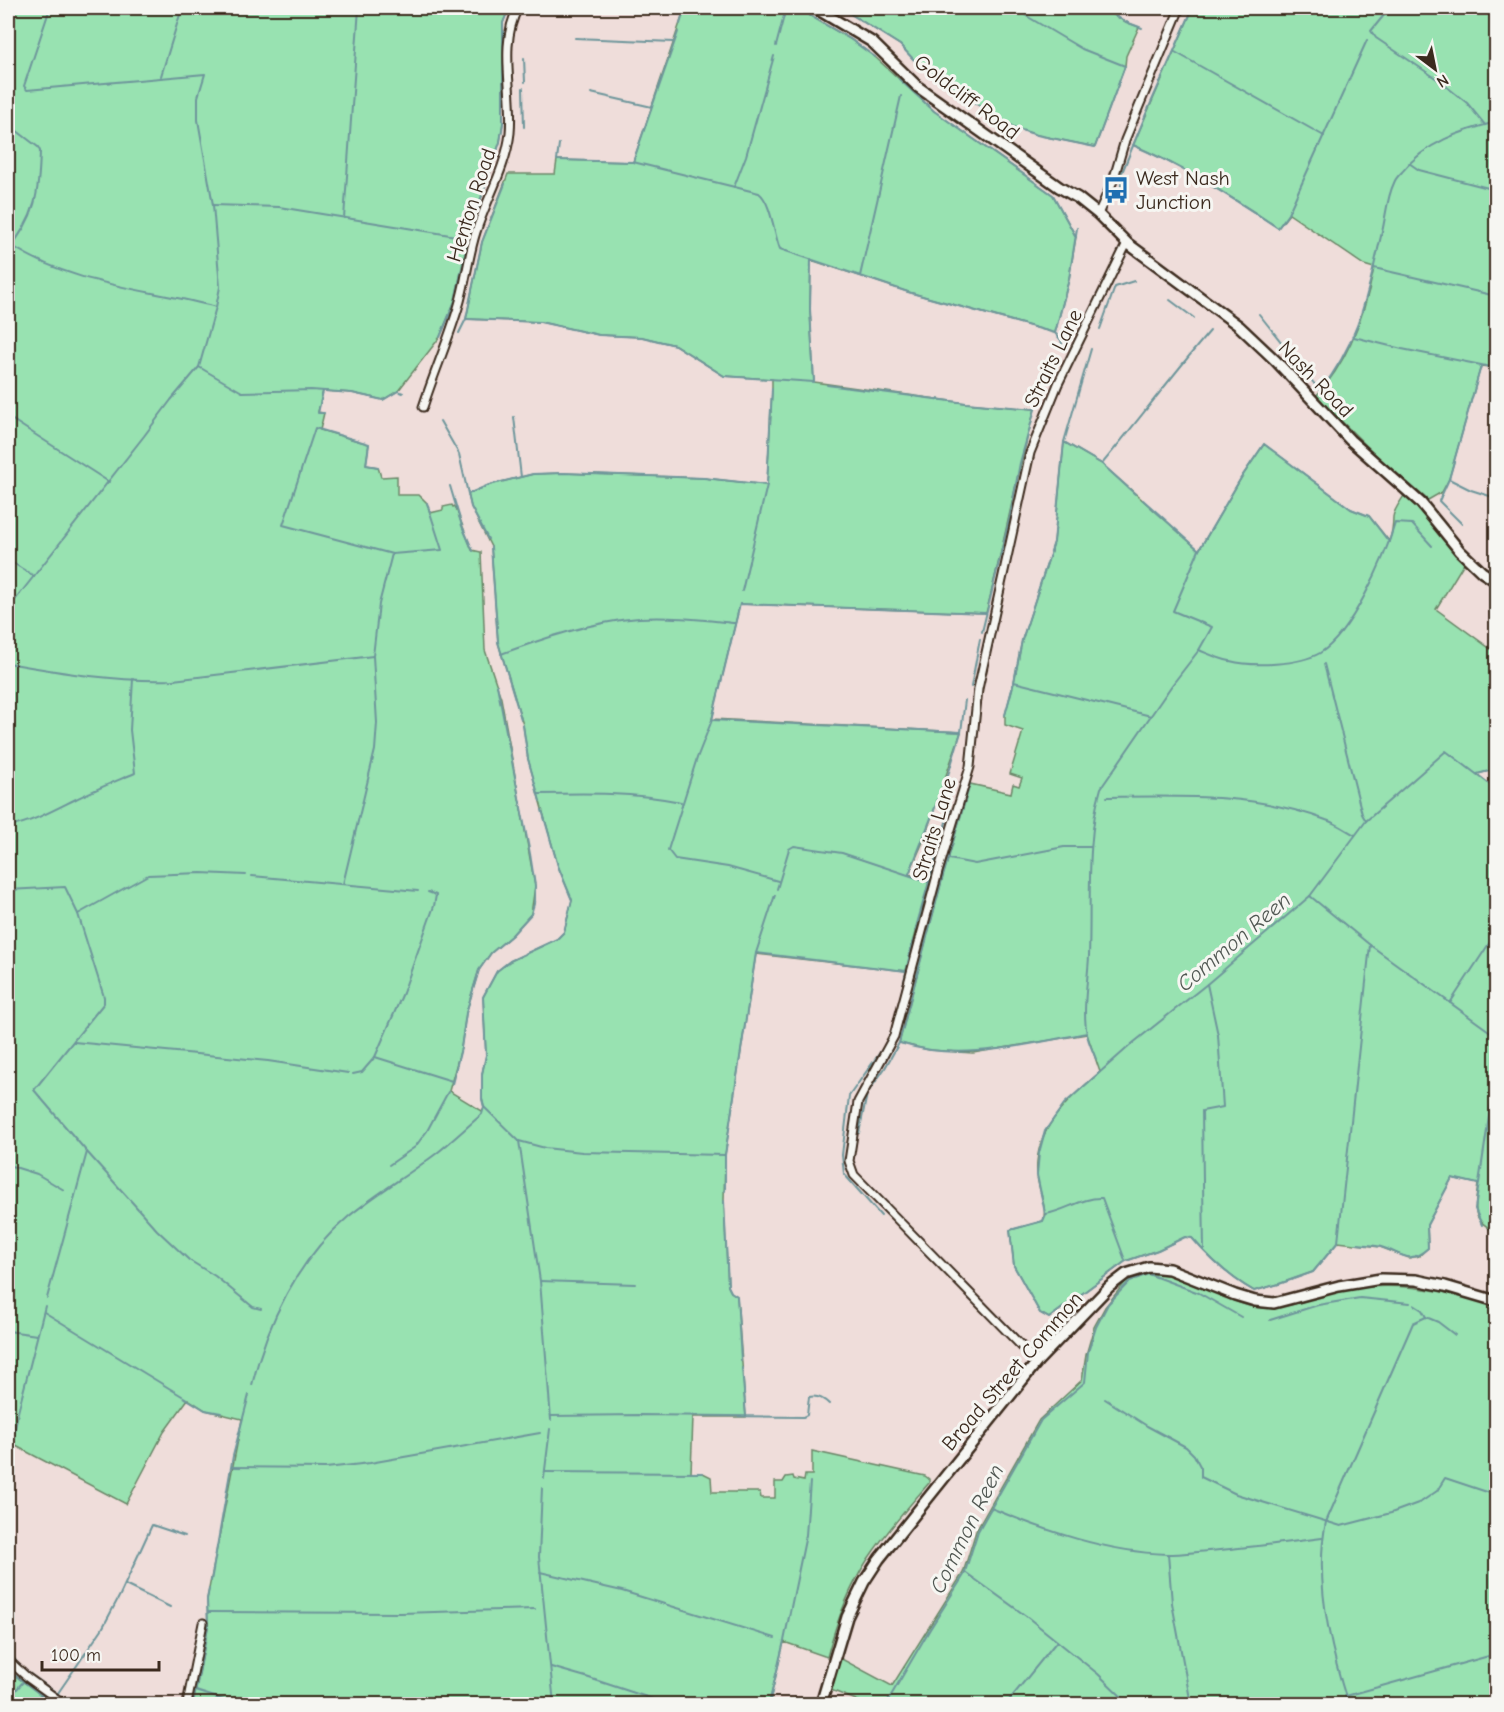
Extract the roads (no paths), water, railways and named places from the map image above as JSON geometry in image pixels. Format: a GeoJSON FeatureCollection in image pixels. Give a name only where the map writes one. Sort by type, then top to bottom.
{"type":"FeatureCollection","features":[{"type":"Feature","properties":{"kind":"street","name":"Henton Road"},"geometry":{"type":"LineString","coordinates":[[423,407],[452,327],[476,232],[501,168],[510,134],[508,49],[511,21],[518,8]]}},
{"type":"Feature","properties":{"kind":"street","name":"Goldcliff Road"},"geometry":{"type":"LineString","coordinates":[[815,8],[872,42],[918,87],[1098,214]]}},
{"type":"Feature","properties":{"kind":"street"},"geometry":{"type":"LineString","coordinates":[[1098,214],[1113,181],[1125,140],[1180,8]]}},
{"type":"Feature","properties":{"kind":"street","name":"Nash Road"},"geometry":{"type":"LineString","coordinates":[[1098,214],[1127,243],[1239,326],[1276,361],[1350,440],[1421,503],[1460,551],[1482,572],[1497,581]]}},
{"type":"Feature","properties":{"kind":"street","name":"Straits Lane"},"geometry":{"type":"LineString","coordinates":[[1037,1362],[854,1175],[849,1161],[858,1102],[894,1036],[938,872],[970,766],[978,689],[1030,453],[1058,384],[1127,243]]}},
{"type":"Feature","properties":{"kind":"street","name":"Broad Street Common"},"geometry":{"type":"LineString","coordinates":[[821,1704],[847,1617],[864,1582],[879,1559],[1037,1362],[1109,1287],[1126,1274],[1149,1267],[1169,1269],[1235,1295],[1274,1303],[1339,1286],[1381,1279],[1446,1286],[1497,1301]]}},
{"type":"Feature","properties":{"kind":"street"},"geometry":{"type":"LineString","coordinates":[[187,1704],[202,1623]]}},
{"type":"Feature","properties":{"kind":"street"},"geometry":{"type":"LineString","coordinates":[[8,1660],[64,1704]]}},
{"type":"Feature","properties":{"kind":"waterway"},"geometry":{"type":"LineString","coordinates":[[8,34],[16,8]]}},
{"type":"Feature","properties":{"kind":"waterway"},"geometry":{"type":"LineString","coordinates":[[8,614],[12,604],[199,367],[220,287],[213,205],[198,120],[198,97],[205,74],[27,90],[24,86],[50,8]]}},
{"type":"Feature","properties":{"kind":"waterway"},"geometry":{"type":"LineString","coordinates":[[161,76],[182,8]]}},
{"type":"Feature","properties":{"kind":"waterway"},"geometry":{"type":"LineString","coordinates":[[344,218],[359,8]]}},
{"type":"Feature","properties":{"kind":"waterway"},"geometry":{"type":"LineString","coordinates":[[478,8],[495,9]]}},
{"type":"Feature","properties":{"kind":"waterway"},"geometry":{"type":"LineString","coordinates":[[440,337],[455,301],[470,231],[500,142],[503,123],[503,23],[509,8]]}},
{"type":"Feature","properties":{"kind":"waterway"},"geometry":{"type":"LineString","coordinates":[[680,24],[685,8]]}},
{"type":"Feature","properties":{"kind":"waterway"},"geometry":{"type":"LineString","coordinates":[[776,46],[786,8]]}},
{"type":"Feature","properties":{"kind":"waterway"},"geometry":{"type":"LineString","coordinates":[[797,8],[850,39],[875,57]]}},
{"type":"Feature","properties":{"kind":"waterway"},"geometry":{"type":"LineString","coordinates":[[841,8],[900,45],[915,61],[954,90],[1015,128],[1095,147],[1125,66],[1082,49],[1013,8]]}},
{"type":"Feature","properties":{"kind":"waterway"},"geometry":{"type":"LineString","coordinates":[[1102,8],[1142,28]]}},
{"type":"Feature","properties":{"kind":"waterway"},"geometry":{"type":"LineString","coordinates":[[1121,188],[1121,175],[1193,8]]}},
{"type":"Feature","properties":{"kind":"waterway"},"geometry":{"type":"LineString","coordinates":[[1387,8],[1389,9],[1371,31],[1376,38],[1437,79],[1467,103],[1485,125]]}},
{"type":"Feature","properties":{"kind":"waterway"},"geometry":{"type":"LineString","coordinates":[[633,162],[678,32]]}},
{"type":"Feature","properties":{"kind":"waterway"},"geometry":{"type":"LineString","coordinates":[[575,38],[674,42]]}},
{"type":"Feature","properties":{"kind":"waterway"},"geometry":{"type":"LineString","coordinates":[[1133,145],[1207,183],[1278,228],[1288,214],[1367,40]]}},
{"type":"Feature","properties":{"kind":"waterway"},"geometry":{"type":"LineString","coordinates":[[1175,52],[1324,136]]}},
{"type":"Feature","properties":{"kind":"waterway"},"geometry":{"type":"LineString","coordinates":[[734,187],[746,156],[774,56]]}},
{"type":"Feature","properties":{"kind":"waterway"},"geometry":{"type":"LineString","coordinates":[[524,58],[525,82]]}},
{"type":"Feature","properties":{"kind":"waterway"},"geometry":{"type":"LineString","coordinates":[[899,79],[934,111],[1053,195],[1076,237]]}},
{"type":"Feature","properties":{"kind":"waterway"},"geometry":{"type":"LineString","coordinates":[[523,88],[524,127]]}},
{"type":"Feature","properties":{"kind":"waterway"},"geometry":{"type":"LineString","coordinates":[[591,93],[652,107]]}},
{"type":"Feature","properties":{"kind":"waterway"},"geometry":{"type":"LineString","coordinates":[[860,276],[901,96]]}},
{"type":"Feature","properties":{"kind":"waterway"},"geometry":{"type":"LineString","coordinates":[[1259,314],[1320,391],[1345,353],[1361,315],[1390,194],[1396,179],[1411,162],[1433,145],[1470,129],[1496,122]]}},
{"type":"Feature","properties":{"kind":"waterway"},"geometry":{"type":"LineString","coordinates":[[8,124],[40,151],[39,180],[34,204],[25,227],[8,250]]}},
{"type":"Feature","properties":{"kind":"waterway"},"geometry":{"type":"LineString","coordinates":[[559,144],[557,160],[633,162],[759,193],[766,203],[780,249],[908,292],[1055,333],[1061,340],[1063,348]]}},
{"type":"Feature","properties":{"kind":"waterway"},"geometry":{"type":"LineString","coordinates":[[1409,163],[1419,170],[1496,190]]}},
{"type":"Feature","properties":{"kind":"waterway"},"geometry":{"type":"LineString","coordinates":[[459,333],[466,319],[482,242],[505,184]]}},
{"type":"Feature","properties":{"kind":"waterway"},"geometry":{"type":"LineString","coordinates":[[213,205],[279,207],[468,239]]}},
{"type":"Feature","properties":{"kind":"waterway"},"geometry":{"type":"LineString","coordinates":[[1055,333],[1069,279],[1077,228]]}},
{"type":"Feature","properties":{"kind":"waterway"},"geometry":{"type":"LineString","coordinates":[[11,245],[59,269],[84,277],[216,307]]}},
{"type":"Feature","properties":{"kind":"waterway"},"geometry":{"type":"LineString","coordinates":[[466,319],[540,322],[599,335],[642,337],[675,345],[724,376],[814,382],[810,309],[811,259]]}},
{"type":"Feature","properties":{"kind":"waterway"},"geometry":{"type":"LineString","coordinates":[[1374,268],[1496,296]]}},
{"type":"Feature","properties":{"kind":"waterway"},"geometry":{"type":"LineString","coordinates":[[1100,329],[1115,287],[1134,281]]}},
{"type":"Feature","properties":{"kind":"waterway"},"geometry":{"type":"LineString","coordinates":[[1170,300],[1194,318]]}},
{"type":"Feature","properties":{"kind":"waterway"},"geometry":{"type":"LineString","coordinates":[[1102,464],[1210,331]]}},
{"type":"Feature","properties":{"kind":"waterway"},"geometry":{"type":"LineString","coordinates":[[1354,337],[1496,368]]}},
{"type":"Feature","properties":{"kind":"waterway"},"geometry":{"type":"LineString","coordinates":[[1005,715],[1022,640],[1054,542],[1064,442],[1091,349]]}},
{"type":"Feature","properties":{"kind":"waterway"},"geometry":{"type":"LineString","coordinates":[[1462,524],[1439,501],[1449,479],[1481,366]]}},
{"type":"Feature","properties":{"kind":"waterway"},"geometry":{"type":"LineString","coordinates":[[199,367],[242,392],[311,390],[352,393],[383,400],[398,391],[403,393]]}},
{"type":"Feature","properties":{"kind":"waterway"},"geometry":{"type":"LineString","coordinates":[[827,385],[966,403],[1035,409],[1020,463],[1010,516],[982,632]]}},
{"type":"Feature","properties":{"kind":"waterway"},"geometry":{"type":"LineString","coordinates":[[742,591],[767,485],[772,389]]}},
{"type":"Feature","properties":{"kind":"waterway"},"geometry":{"type":"LineString","coordinates":[[323,391],[318,413],[324,413]]}},
{"type":"Feature","properties":{"kind":"waterway"},"geometry":{"type":"LineString","coordinates":[[8,417],[109,482]]}},
{"type":"Feature","properties":{"kind":"waterway"},"geometry":{"type":"LineString","coordinates":[[514,417],[521,477]]}},
{"type":"Feature","properties":{"kind":"waterway"},"geometry":{"type":"LineString","coordinates":[[440,421],[459,454],[471,507],[488,539]]}},
{"type":"Feature","properties":{"kind":"waterway"},"geometry":{"type":"LineString","coordinates":[[378,467],[366,465],[369,444],[315,428],[283,525],[392,554],[442,550],[427,503]]}},
{"type":"Feature","properties":{"kind":"waterway"},"geometry":{"type":"LineString","coordinates":[[1064,442],[1102,464],[1135,494]]}},
{"type":"Feature","properties":{"kind":"waterway"},"geometry":{"type":"LineString","coordinates":[[1096,1059],[1088,1037],[1085,1015],[1089,956],[1091,849],[1096,807],[1101,788],[1199,650],[1212,627],[1173,611],[1199,550],[1241,478],[1264,444],[1351,509],[1369,516],[1389,542]]}},
{"type":"Feature","properties":{"kind":"waterway"},"geometry":{"type":"LineString","coordinates":[[468,494],[489,485],[533,474],[563,473],[704,478],[767,485]]}},
{"type":"Feature","properties":{"kind":"waterway"},"geometry":{"type":"LineString","coordinates":[[1449,479],[1471,490],[1496,498]]}},
{"type":"Feature","properties":{"kind":"waterway"},"geometry":{"type":"LineString","coordinates":[[450,486],[462,526],[473,551]]}},
{"type":"Feature","properties":{"kind":"waterway"},"geometry":{"type":"LineString","coordinates":[[1143,500],[1199,550]]}},
{"type":"Feature","properties":{"kind":"waterway"},"geometry":{"type":"LineString","coordinates":[[1199,650],[1226,660],[1251,664],[1276,664],[1300,660],[1320,653],[1332,643],[1355,613],[1375,575],[1395,523],[1412,524],[1432,546]]}},
{"type":"Feature","properties":{"kind":"waterway"},"geometry":{"type":"LineString","coordinates":[[491,547],[498,642],[521,719]]}},
{"type":"Feature","properties":{"kind":"waterway"},"geometry":{"type":"LineString","coordinates":[[343,884],[375,750],[377,723],[373,656],[379,604],[392,554]]}},
{"type":"Feature","properties":{"kind":"waterway"},"geometry":{"type":"LineString","coordinates":[[8,560],[34,576]]}},
{"type":"Feature","properties":{"kind":"waterway"},"geometry":{"type":"LineString","coordinates":[[778,881],[728,867],[675,859],[668,850],[697,758],[712,720],[740,604],[986,613]]}},
{"type":"Feature","properties":{"kind":"waterway"},"geometry":{"type":"LineString","coordinates":[[501,654],[568,632],[621,620],[663,618],[735,623]]}},
{"type":"Feature","properties":{"kind":"waterway"},"geometry":{"type":"LineString","coordinates":[[971,687],[980,639]]}},
{"type":"Feature","properties":{"kind":"waterway"},"geometry":{"type":"LineString","coordinates":[[8,663],[111,678],[173,680],[373,656]]}},
{"type":"Feature","properties":{"kind":"waterway"},"geometry":{"type":"LineString","coordinates":[[1324,664],[1362,814],[1366,821]]}},
{"type":"Feature","properties":{"kind":"waterway"},"geometry":{"type":"LineString","coordinates":[[8,827],[42,816],[135,773],[130,730],[133,679]]}},
{"type":"Feature","properties":{"kind":"waterway"},"geometry":{"type":"LineString","coordinates":[[1014,682],[1151,716]]}},
{"type":"Feature","properties":{"kind":"waterway"},"geometry":{"type":"LineString","coordinates":[[452,1084],[461,1048],[466,1013],[479,970],[491,953],[531,914],[534,904],[535,886],[530,854],[497,685]]}},
{"type":"Feature","properties":{"kind":"waterway"},"geometry":{"type":"LineString","coordinates":[[909,874],[949,772],[961,732],[965,700]]}},
{"type":"Feature","properties":{"kind":"waterway"},"geometry":{"type":"LineString","coordinates":[[712,720],[961,732]]}},
{"type":"Feature","properties":{"kind":"waterway"},"geometry":{"type":"LineString","coordinates":[[523,725],[528,759],[540,801]]}},
{"type":"Feature","properties":{"kind":"waterway","name":"Common Reen"},"geometry":{"type":"LineString","coordinates":[[1045,1213],[1037,1175],[1039,1153],[1045,1131],[1064,1104],[1133,1043],[1207,984],[1310,896],[1366,821],[1446,751],[1496,789]]}},
{"type":"Feature","properties":{"kind":"waterway"},"geometry":{"type":"LineString","coordinates":[[1477,774],[1489,771],[1496,766]]}},
{"type":"Feature","properties":{"kind":"waterway"},"geometry":{"type":"LineString","coordinates":[[859,1133],[867,1094],[899,1043],[970,784]]}},
{"type":"Feature","properties":{"kind":"waterway"},"geometry":{"type":"LineString","coordinates":[[538,794],[628,795],[681,802]]}},
{"type":"Feature","properties":{"kind":"waterway"},"geometry":{"type":"LineString","coordinates":[[1107,797],[1218,798],[1273,805],[1330,821],[1355,835]]}},
{"type":"Feature","properties":{"kind":"waterway"},"geometry":{"type":"LineString","coordinates":[[915,931],[950,808]]}},
{"type":"Feature","properties":{"kind":"waterway"},"geometry":{"type":"LineString","coordinates":[[542,810],[558,866],[572,900],[564,932],[557,939],[510,961],[497,971],[483,997],[486,1055],[482,1074],[484,1107],[519,1141],[545,1148],[582,1152],[725,1155]]}},
{"type":"Feature","properties":{"kind":"waterway"},"geometry":{"type":"LineString","coordinates":[[777,889],[789,849],[794,846],[842,853],[929,882]]}},
{"type":"Feature","properties":{"kind":"waterway"},"geometry":{"type":"LineString","coordinates":[[949,859],[975,864],[1064,847],[1091,847]]}},
{"type":"Feature","properties":{"kind":"waterway"},"geometry":{"type":"LineString","coordinates":[[78,914],[148,875],[201,873],[246,875]]}},
{"type":"Feature","properties":{"kind":"waterway"},"geometry":{"type":"LineString","coordinates":[[252,876],[418,891]]}},
{"type":"Feature","properties":{"kind":"waterway"},"geometry":{"type":"LineString","coordinates":[[8,890],[65,887],[78,914],[104,997],[104,1003],[34,1090],[157,1230],[189,1260],[215,1276],[253,1307],[261,1309]]}},
{"type":"Feature","properties":{"kind":"waterway"},"geometry":{"type":"LineString","coordinates":[[353,1074],[362,1072],[375,1057],[403,993],[434,906],[436,895],[428,892]]}},
{"type":"Feature","properties":{"kind":"waterway"},"geometry":{"type":"LineString","coordinates":[[725,1191],[725,1155],[756,953],[775,895]]}},
{"type":"Feature","properties":{"kind":"waterway"},"geometry":{"type":"LineString","coordinates":[[1310,896],[1370,945],[1496,1036]]}},
{"type":"Feature","properties":{"kind":"waterway"},"geometry":{"type":"LineString","coordinates":[[1450,1003],[1496,933]]}},
{"type":"Feature","properties":{"kind":"waterway"},"geometry":{"type":"LineString","coordinates":[[881,1216],[844,1174],[842,1155],[849,1096],[886,1044],[896,1018],[913,940]]}},
{"type":"Feature","properties":{"kind":"waterway"},"geometry":{"type":"LineString","coordinates":[[1046,1214],[1043,1221],[1010,1230],[1014,1266],[1040,1313],[1049,1318],[1126,1261],[1158,1250],[1185,1237],[1192,1238],[1220,1267],[1254,1291],[1313,1272],[1338,1242],[1370,945]]}},
{"type":"Feature","properties":{"kind":"waterway"},"geometry":{"type":"LineString","coordinates":[[756,953],[906,971]]}},
{"type":"Feature","properties":{"kind":"waterway"},"geometry":{"type":"LineString","coordinates":[[1204,1251],[1202,1111],[1223,1107],[1218,1035],[1207,984]]}},
{"type":"Feature","properties":{"kind":"waterway"},"geometry":{"type":"LineString","coordinates":[[900,1043],[923,1049],[970,1052],[1087,1033]]}},
{"type":"Feature","properties":{"kind":"waterway"},"geometry":{"type":"LineString","coordinates":[[74,1042],[268,1061],[348,1073]]}},
{"type":"Feature","properties":{"kind":"waterway"},"geometry":{"type":"LineString","coordinates":[[375,1057],[452,1081]]}},
{"type":"Feature","properties":{"kind":"waterway"},"geometry":{"type":"LineString","coordinates":[[1482,1225],[1475,1209],[1496,1071]]}},
{"type":"Feature","properties":{"kind":"waterway"},"geometry":{"type":"LineString","coordinates":[[389,1165],[415,1147],[427,1131],[448,1092]]}},
{"type":"Feature","properties":{"kind":"waterway"},"geometry":{"type":"LineString","coordinates":[[252,1385],[266,1338],[276,1316],[300,1272],[314,1252],[348,1217],[437,1153],[482,1114],[484,1107]]}},
{"type":"Feature","properties":{"kind":"waterway"},"geometry":{"type":"LineString","coordinates":[[519,1141],[540,1281],[551,1420]]}},
{"type":"Feature","properties":{"kind":"waterway"},"geometry":{"type":"LineString","coordinates":[[47,1298],[87,1152]]}},
{"type":"Feature","properties":{"kind":"waterway"},"geometry":{"type":"LineString","coordinates":[[8,1165],[37,1174],[64,1190]]}},
{"type":"Feature","properties":{"kind":"waterway"},"geometry":{"type":"LineString","coordinates":[[1357,1244],[1381,1247],[1405,1256],[1415,1256],[1428,1248],[1427,1225],[1452,1178],[1478,1184]]}},
{"type":"Feature","properties":{"kind":"waterway"},"geometry":{"type":"LineString","coordinates":[[1046,1214],[1088,1200],[1102,1198],[1125,1260]]}},
{"type":"Feature","properties":{"kind":"waterway"},"geometry":{"type":"LineString","coordinates":[[724,1201],[728,1286],[737,1296],[741,1360]]}},
{"type":"Feature","properties":{"kind":"waterway","name":"Common Reen"},"geometry":{"type":"LineString","coordinates":[[886,1704],[964,1575],[978,1531],[1041,1420],[1085,1382],[1088,1352],[1096,1327],[1108,1304],[1130,1281],[1148,1274],[1199,1293],[1241,1317]]}},
{"type":"Feature","properties":{"kind":"waterway"},"geometry":{"type":"LineString","coordinates":[[540,1281],[635,1284]]}},
{"type":"Feature","properties":{"kind":"waterway"},"geometry":{"type":"LineString","coordinates":[[1270,1320],[1318,1305],[1360,1298],[1410,1303]]}},
{"type":"Feature","properties":{"kind":"waterway"},"geometry":{"type":"LineString","coordinates":[[1414,1305],[1422,1310],[1426,1317]]}},
{"type":"Feature","properties":{"kind":"waterway"},"geometry":{"type":"LineString","coordinates":[[8,1466],[18,1412],[45,1306]]}},
{"type":"Feature","properties":{"kind":"waterway"},"geometry":{"type":"LineString","coordinates":[[44,1312],[205,1410],[221,1413]]}},
{"type":"Feature","properties":{"kind":"waterway"},"geometry":{"type":"LineString","coordinates":[[1348,1704],[1330,1638],[1323,1590],[1323,1544],[1326,1522],[1413,1323],[1426,1317],[1438,1322],[1455,1335]]}},
{"type":"Feature","properties":{"kind":"waterway"},"geometry":{"type":"LineString","coordinates":[[8,1331],[37,1335]]}},
{"type":"Feature","properties":{"kind":"waterway"},"geometry":{"type":"LineString","coordinates":[[742,1368],[746,1416]]}},
{"type":"Feature","properties":{"kind":"waterway"},"geometry":{"type":"LineString","coordinates":[[211,1581],[233,1456],[249,1395]]}},
{"type":"Feature","properties":{"kind":"waterway"},"geometry":{"type":"LineString","coordinates":[[551,1416],[803,1417],[807,1415],[809,1397],[815,1396],[829,1404]]}},
{"type":"Feature","properties":{"kind":"waterway"},"geometry":{"type":"LineString","coordinates":[[1105,1399],[1147,1426],[1186,1447],[1194,1455],[1201,1468],[1201,1477],[1236,1494],[1341,1526],[1391,1513],[1421,1502],[1437,1491],[1445,1478],[1496,1495]]}},
{"type":"Feature","properties":{"kind":"waterway"},"geometry":{"type":"LineString","coordinates":[[544,1478],[550,1429]]}},
{"type":"Feature","properties":{"kind":"waterway"},"geometry":{"type":"LineString","coordinates":[[232,1467],[326,1468],[370,1463],[540,1433]]}},
{"type":"Feature","properties":{"kind":"waterway"},"geometry":{"type":"LineString","coordinates":[[545,1472],[703,1473]]}},
{"type":"Feature","properties":{"kind":"waterway"},"geometry":{"type":"LineString","coordinates":[[769,1704],[806,1535],[810,1482]]}},
{"type":"Feature","properties":{"kind":"waterway"},"geometry":{"type":"LineString","coordinates":[[542,1488],[539,1557],[554,1704]]}},
{"type":"Feature","properties":{"kind":"waterway"},"geometry":{"type":"LineString","coordinates":[[991,1508],[1077,1539],[1144,1552],[1183,1553],[1322,1538]]}},
{"type":"Feature","properties":{"kind":"waterway"},"geometry":{"type":"LineString","coordinates":[[58,1693],[102,1629],[152,1525],[185,1536]]}},
{"type":"Feature","properties":{"kind":"waterway"},"geometry":{"type":"LineString","coordinates":[[1168,1554],[1172,1603],[1191,1704]]}},
{"type":"Feature","properties":{"kind":"waterway"},"geometry":{"type":"LineString","coordinates":[[540,1572],[622,1591],[775,1638]]}},
{"type":"Feature","properties":{"kind":"waterway"},"geometry":{"type":"LineString","coordinates":[[965,1572],[1026,1616],[1098,1674],[1129,1704]]}},
{"type":"Feature","properties":{"kind":"waterway"},"geometry":{"type":"LineString","coordinates":[[125,1585],[170,1607]]}},
{"type":"Feature","properties":{"kind":"waterway"},"geometry":{"type":"LineString","coordinates":[[193,1704],[208,1627],[209,1589]]}},
{"type":"Feature","properties":{"kind":"waterway"},"geometry":{"type":"LineString","coordinates":[[208,1612],[401,1613],[535,1609]]}},
{"type":"Feature","properties":{"kind":"waterway"},"geometry":{"type":"LineString","coordinates":[[1006,1704],[1057,1641]]}},
{"type":"Feature","properties":{"kind":"waterway"},"geometry":{"type":"LineString","coordinates":[[8,1652],[22,1668],[72,1704]]}},
{"type":"Feature","properties":{"kind":"waterway"},"geometry":{"type":"LineString","coordinates":[[1346,1696],[1496,1654]]}},
{"type":"Feature","properties":{"kind":"waterway"},"geometry":{"type":"LineString","coordinates":[[551,1667],[668,1704]]}},
{"type":"Feature","properties":{"kind":"waterway"},"geometry":{"type":"LineString","coordinates":[[8,1670],[53,1704]]}},
{"type":"Feature","properties":{"kind":"waterway"},"geometry":{"type":"LineString","coordinates":[[8,1699],[23,1682]]}},
{"type":"Feature","properties":{"kind":"waterway"},"geometry":{"type":"LineString","coordinates":[[196,1691],[236,1704]]}},
{"type":"Feature","properties":{"kind":"place","name":"West Nash Junction"},"geometry":{"type":"Point","coordinates":[1116,190]}}]}
